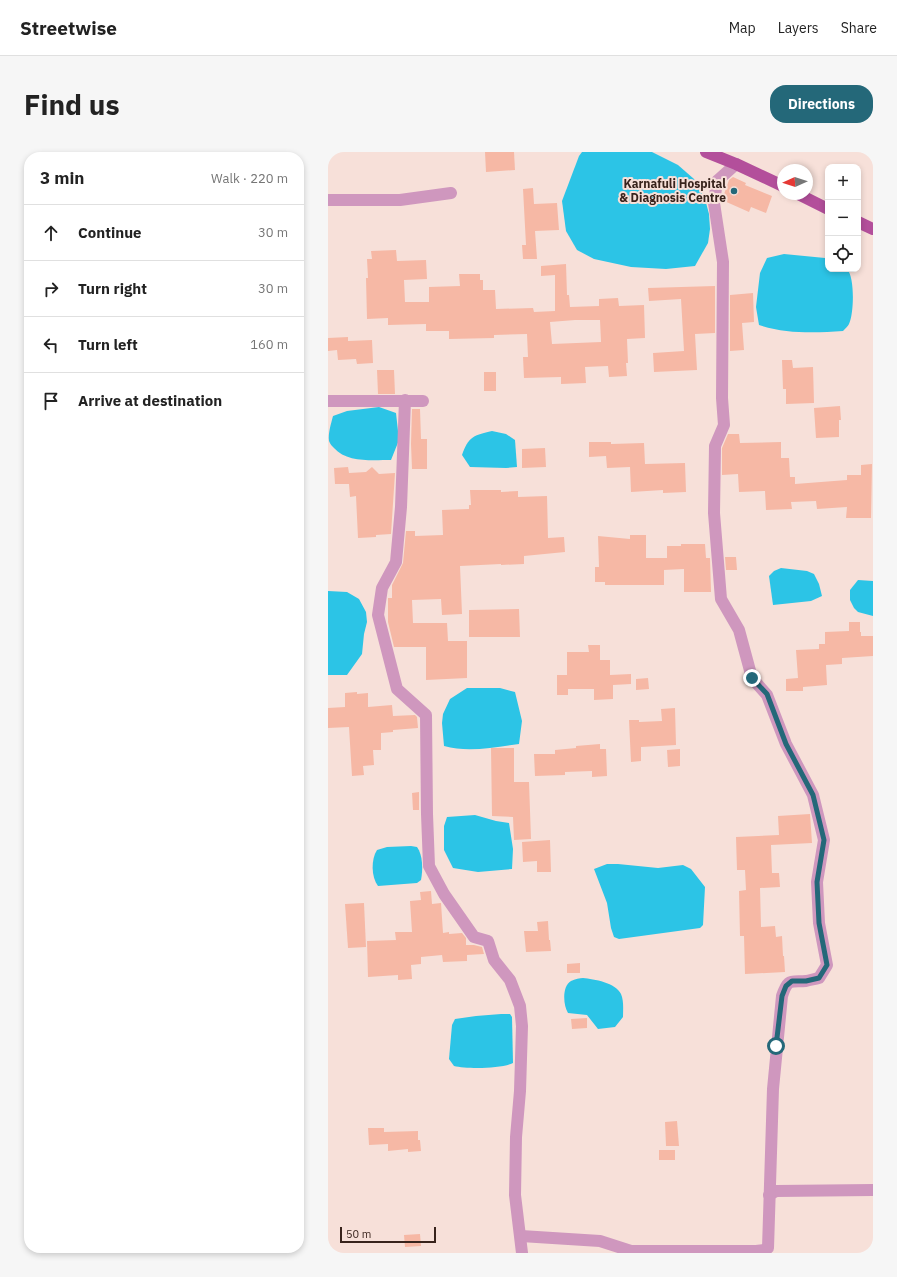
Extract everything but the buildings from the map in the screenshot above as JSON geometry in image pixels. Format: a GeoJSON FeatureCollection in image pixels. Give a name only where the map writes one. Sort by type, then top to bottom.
{"type":"FeatureCollection","features":[{"type":"Feature","properties":{"kind":"main road"},"geometry":{"type":"LineString","coordinates":[[706,152],[777,183]]}},
{"type":"Feature","properties":{"kind":"main road"},"geometry":{"type":"LineString","coordinates":[[810,200],[825,208]]}},
{"type":"Feature","properties":{"kind":"main road"},"geometry":{"type":"LineString","coordinates":[[861,223],[873,229]]}},
{"type":"Feature","properties":{"kind":"street"},"geometry":{"type":"LineString","coordinates":[[521,1236],[600,1241],[631,1251],[663,1250],[713,1252],[765,1250],[768,1248],[773,1089],[782,996],[786,986],[792,981],[806,981],[819,978],[827,965],[819,923],[817,882],[824,840],[813,795],[786,744],[767,694],[752,678],[739,630],[721,599],[714,513],[715,446],[724,425],[722,383],[723,262],[714,203],[717,181],[736,164]]}},
{"type":"Feature","properties":{"kind":"street"},"geometry":{"type":"LineString","coordinates":[[328,200],[400,200],[451,193]]}},
{"type":"Feature","properties":{"kind":"street"},"geometry":{"type":"LineString","coordinates":[[405,400],[401,507],[396,562],[382,588],[378,615],[397,688],[426,715],[429,866],[444,894],[474,937],[488,941],[494,960],[510,980],[520,1006],[522,1026],[521,1069],[516,1137],[515,1195],[522,1253]]}},
{"type":"Feature","properties":{"kind":"street"},"geometry":{"type":"LineString","coordinates":[[328,401],[423,400]]}},
{"type":"Feature","properties":{"kind":"street"},"geometry":{"type":"LineString","coordinates":[[770,1195],[776,1191],[873,1190]]}},
{"type":"Feature","properties":{"kind":"water"},"geometry":{"type":"Polygon","coordinates":[[[582,152],[652,152],[678,165],[694,179],[705,199],[709,214],[710,229],[708,243],[695,266],[666,269],[631,267],[594,259],[577,250],[566,231],[562,201],[579,156],[582,152]]]}},
{"type":"Feature","properties":{"kind":"water"},"geometry":{"type":"Polygon","coordinates":[[[784,254],[825,258],[825,272],[849,272],[853,304],[851,319],[843,331],[790,331],[759,325],[756,307],[760,273],[767,258],[784,254]]]}},
{"type":"Feature","properties":{"kind":"water"},"geometry":{"type":"Polygon","coordinates":[[[379,407],[396,413],[399,440],[391,460],[361,460],[353,458],[339,453],[331,445],[329,435],[333,416],[347,411],[379,407]]]}},
{"type":"Feature","properties":{"kind":"water"},"geometry":{"type":"Polygon","coordinates":[[[492,431],[506,434],[515,440],[517,467],[470,467],[462,455],[467,444],[472,438],[492,431]]]}},
{"type":"Feature","properties":{"kind":"water"},"geometry":{"type":"Polygon","coordinates":[[[781,568],[807,571],[814,574],[819,584],[822,596],[811,601],[773,605],[769,576],[774,571],[781,568]]]}},
{"type":"Feature","properties":{"kind":"water"},"geometry":{"type":"Polygon","coordinates":[[[858,580],[873,581],[873,616],[858,612],[850,600],[850,590],[858,580]]]}},
{"type":"Feature","properties":{"kind":"water"},"geometry":{"type":"Polygon","coordinates":[[[328,591],[347,592],[359,599],[366,612],[367,622],[362,654],[347,675],[328,675],[328,591]]]}},
{"type":"Feature","properties":{"kind":"water"},"geometry":{"type":"Polygon","coordinates":[[[467,688],[500,688],[515,692],[522,721],[519,744],[472,749],[444,746],[442,723],[443,714],[450,699],[467,688]]]}},
{"type":"Feature","properties":{"kind":"water"},"geometry":{"type":"Polygon","coordinates":[[[475,815],[509,823],[513,849],[512,869],[478,872],[453,868],[444,850],[444,826],[447,817],[475,815]]]}},
{"type":"Feature","properties":{"kind":"water"},"geometry":{"type":"Polygon","coordinates":[[[387,847],[417,847],[419,850],[422,867],[421,880],[417,883],[378,886],[373,873],[373,863],[377,850],[387,847]]]}},
{"type":"Feature","properties":{"kind":"water"},"geometry":{"type":"Polygon","coordinates":[[[607,864],[658,868],[683,865],[691,869],[705,887],[703,925],[700,928],[619,939],[614,937],[607,903],[594,869],[607,864]]]}},
{"type":"Feature","properties":{"kind":"water"},"geometry":{"type":"Polygon","coordinates":[[[583,978],[610,984],[621,994],[623,1003],[623,1017],[615,1027],[598,1029],[587,1015],[568,1013],[566,1010],[564,996],[568,983],[583,978]]]}},
{"type":"Feature","properties":{"kind":"water"},"geometry":{"type":"Polygon","coordinates":[[[510,1014],[512,1017],[513,1063],[484,1068],[454,1066],[449,1059],[452,1025],[455,1019],[510,1014]]]}},
{"type":"Feature","properties":{"kind":"place","name":"Karnafuli Hospital & Diagnosis Centre"},"geometry":{"type":"Point","coordinates":[734,191]}},
{"type":"Feature","properties":{"kind":"route"},"geometry":{"type":"LineString","coordinates":[[752,678],[767,694],[786,744],[813,795],[824,840],[817,882],[819,923],[827,965],[819,978],[806,981],[792,981],[786,986],[782,996],[776,1046]]}}]}
